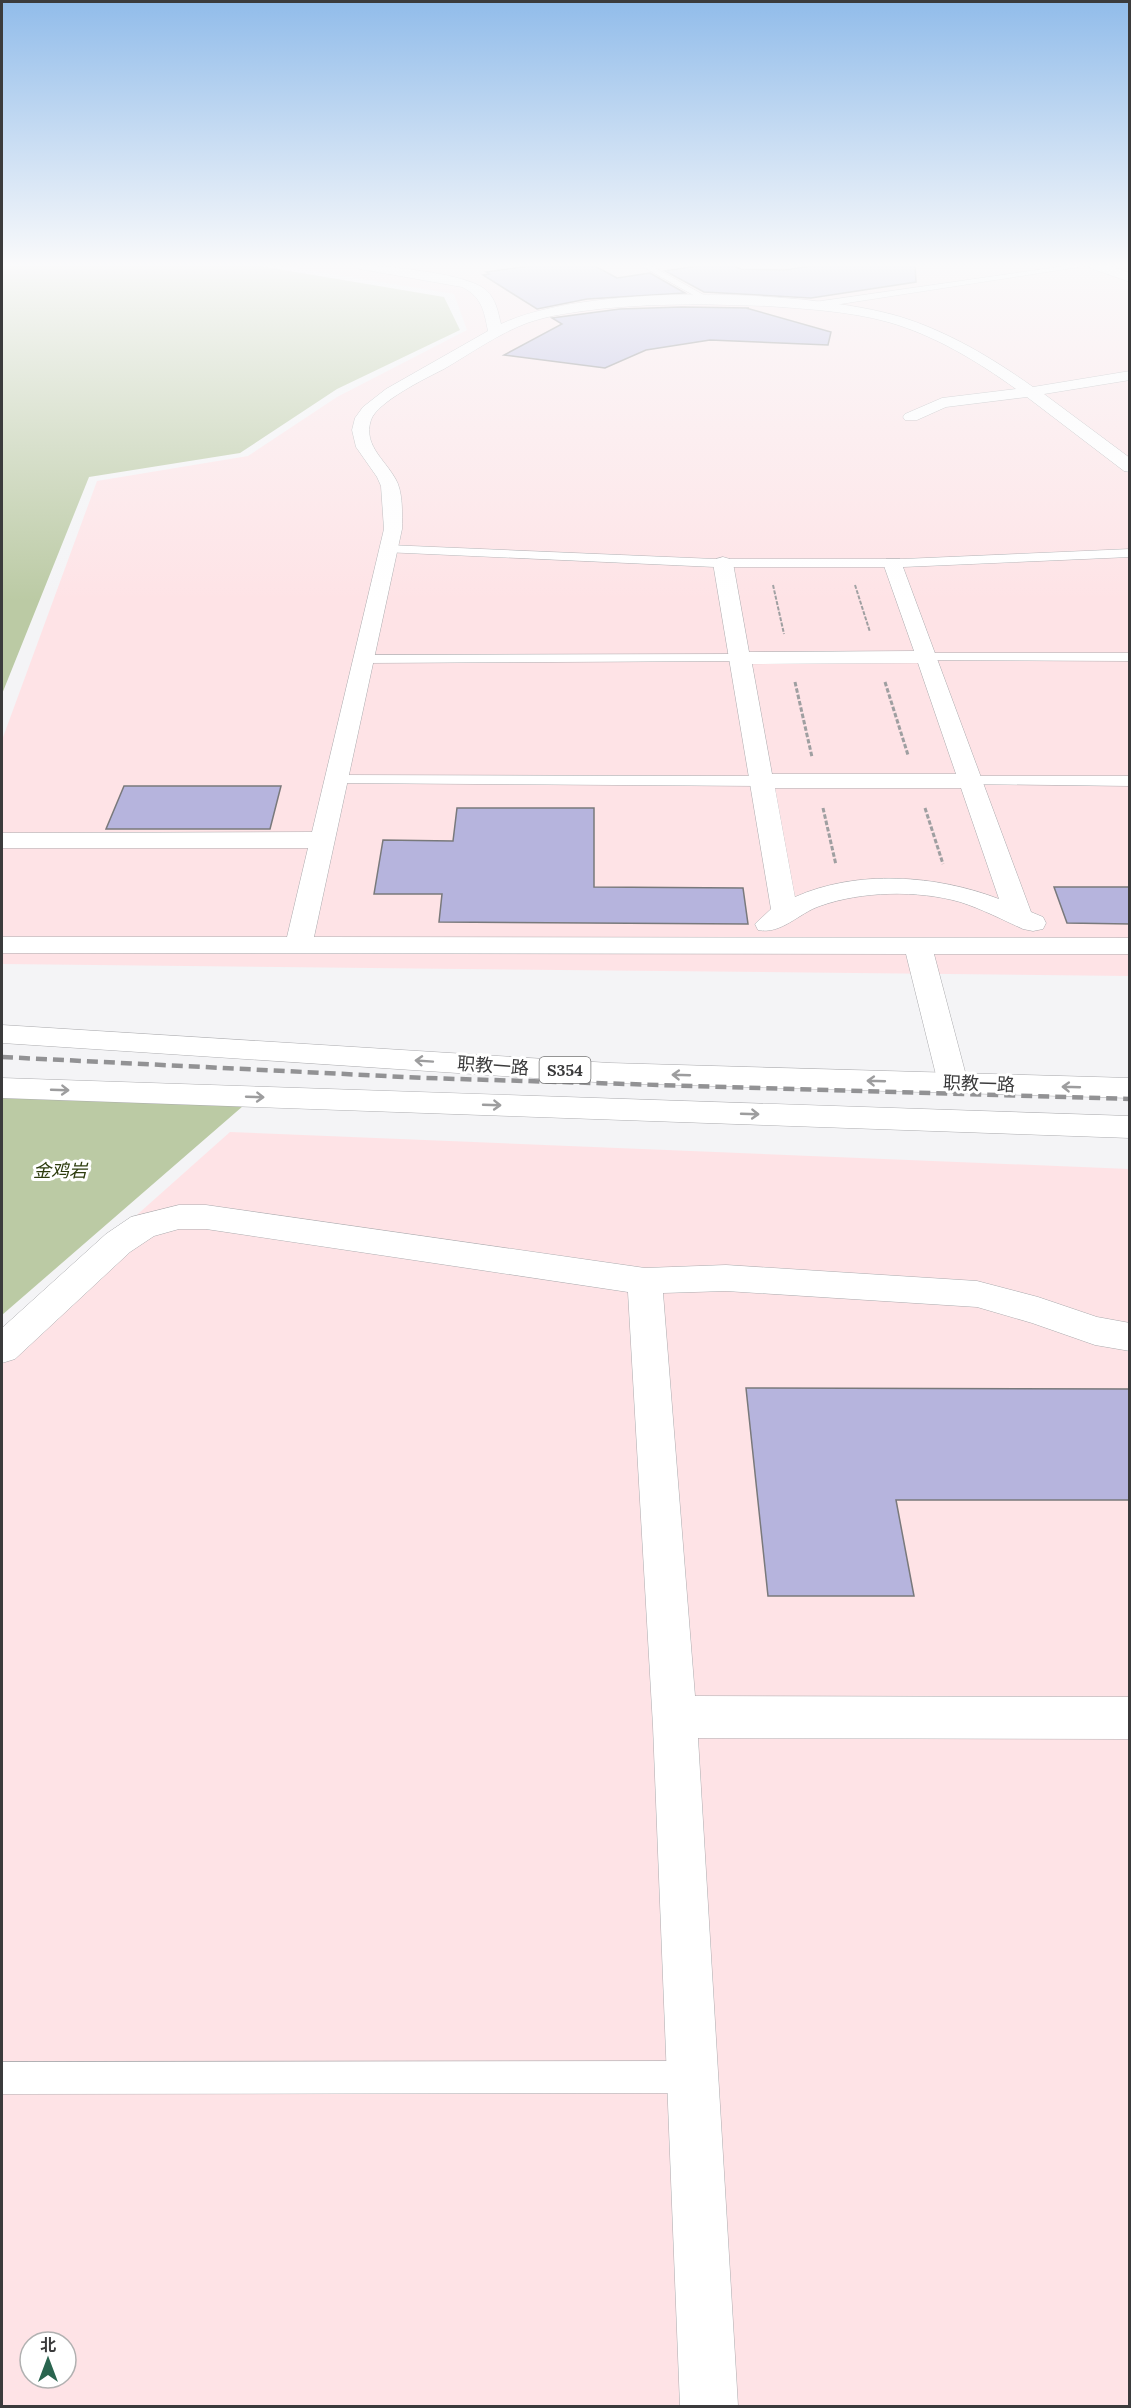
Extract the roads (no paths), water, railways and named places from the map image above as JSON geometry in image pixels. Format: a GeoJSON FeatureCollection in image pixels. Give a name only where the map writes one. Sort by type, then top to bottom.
{"type":"FeatureCollection","features":[{"type":"Feature","properties":{"kind":"street"},"geometry":{"type":"LineString","coordinates":[[300,945],[393,530],[393,505],[389,484],[360,443],[360,428],[364,415],[381,400],[420,377]]}},
{"type":"Feature","properties":{"kind":"street"},"geometry":{"type":"LineString","coordinates":[[1006,377],[1130,467]]}},
{"type":"Feature","properties":{"kind":"street"},"geometry":{"type":"LineString","coordinates":[[912,417],[942,403],[1029,392],[1116,377]]}},
{"type":"Feature","properties":{"kind":"street"},"geometry":{"type":"LineString","coordinates":[[723,563],[785,912]]}},
{"type":"Feature","properties":{"kind":"street"},"geometry":{"type":"LineString","coordinates":[[893,563],[1019,917]]}},
{"type":"Feature","properties":{"kind":"street"},"geometry":{"type":"LineString","coordinates":[[740,658],[927,657]]}},
{"type":"Feature","properties":{"kind":"street"},"geometry":{"type":"LineString","coordinates":[[761,781],[971,781]]}},
{"type":"Feature","properties":{"kind":"street"},"geometry":{"type":"LineString","coordinates":[[2,840],[323,840]]}},
{"type":"Feature","properties":{"kind":"street"},"geometry":{"type":"LineString","coordinates":[[745,945],[772,920],[799,904],[842,892],[893,887],[927,888],[963,895],[1040,926],[1069,946]]}},
{"type":"Feature","properties":{"kind":"street"},"geometry":{"type":"LineString","coordinates":[[2,945],[1130,946]]}},
{"type":"Feature","properties":{"kind":"street"},"geometry":{"type":"LineString","coordinates":[[918,945],[953,1083]]}},
{"type":"Feature","properties":{"kind":"street","name":"职教一路"},"geometry":{"type":"LineString","coordinates":[[2,1034],[610,1073],[1130,1088]]}},
{"type":"Feature","properties":{"kind":"street","name":"职教一路"},"geometry":{"type":"LineString","coordinates":[[2,1088],[1130,1127]]}},
{"type":"Feature","properties":{"kind":"street"},"geometry":{"type":"LineString","coordinates":[[2,1349],[118,1243],[143,1226],[179,1217],[206,1217],[645,1281],[726,1278],[977,1294],[1038,1311],[1095,1331],[1130,1337]]}},
{"type":"Feature","properties":{"kind":"street"},"geometry":{"type":"LineString","coordinates":[[645,1281],[674,1717],[710,2406]]}},
{"type":"Feature","properties":{"kind":"street"},"geometry":{"type":"LineString","coordinates":[[674,1717],[1130,1718]]}},
{"type":"Feature","properties":{"kind":"lane"},"geometry":{"type":"LineString","coordinates":[[388,549],[723,563],[893,563],[1130,553]]}},
{"type":"Feature","properties":{"kind":"lane"},"geometry":{"type":"LineString","coordinates":[[927,657],[1130,657]]}},
{"type":"Feature","properties":{"kind":"lane"},"geometry":{"type":"LineString","coordinates":[[364,658],[740,658]]}},
{"type":"Feature","properties":{"kind":"lane"},"geometry":{"type":"LineString","coordinates":[[337,780],[761,781]]}},
{"type":"Feature","properties":{"kind":"lane"},"geometry":{"type":"LineString","coordinates":[[971,781],[1130,781]]}},
{"type":"Feature","properties":{"kind":"lane"},"geometry":{"type":"LineString","coordinates":[[2,2078],[693,2077]]}},
{"type":"Feature","properties":{"kind":"railway"},"geometry":{"type":"LineString","coordinates":[[2,1057],[425,1078],[1130,1099]]}},
{"type":"Feature","properties":{"kind":"park label","name":"金鸡岩"},"geometry":{"type":"Point","coordinates":[60,1171]}}]}
